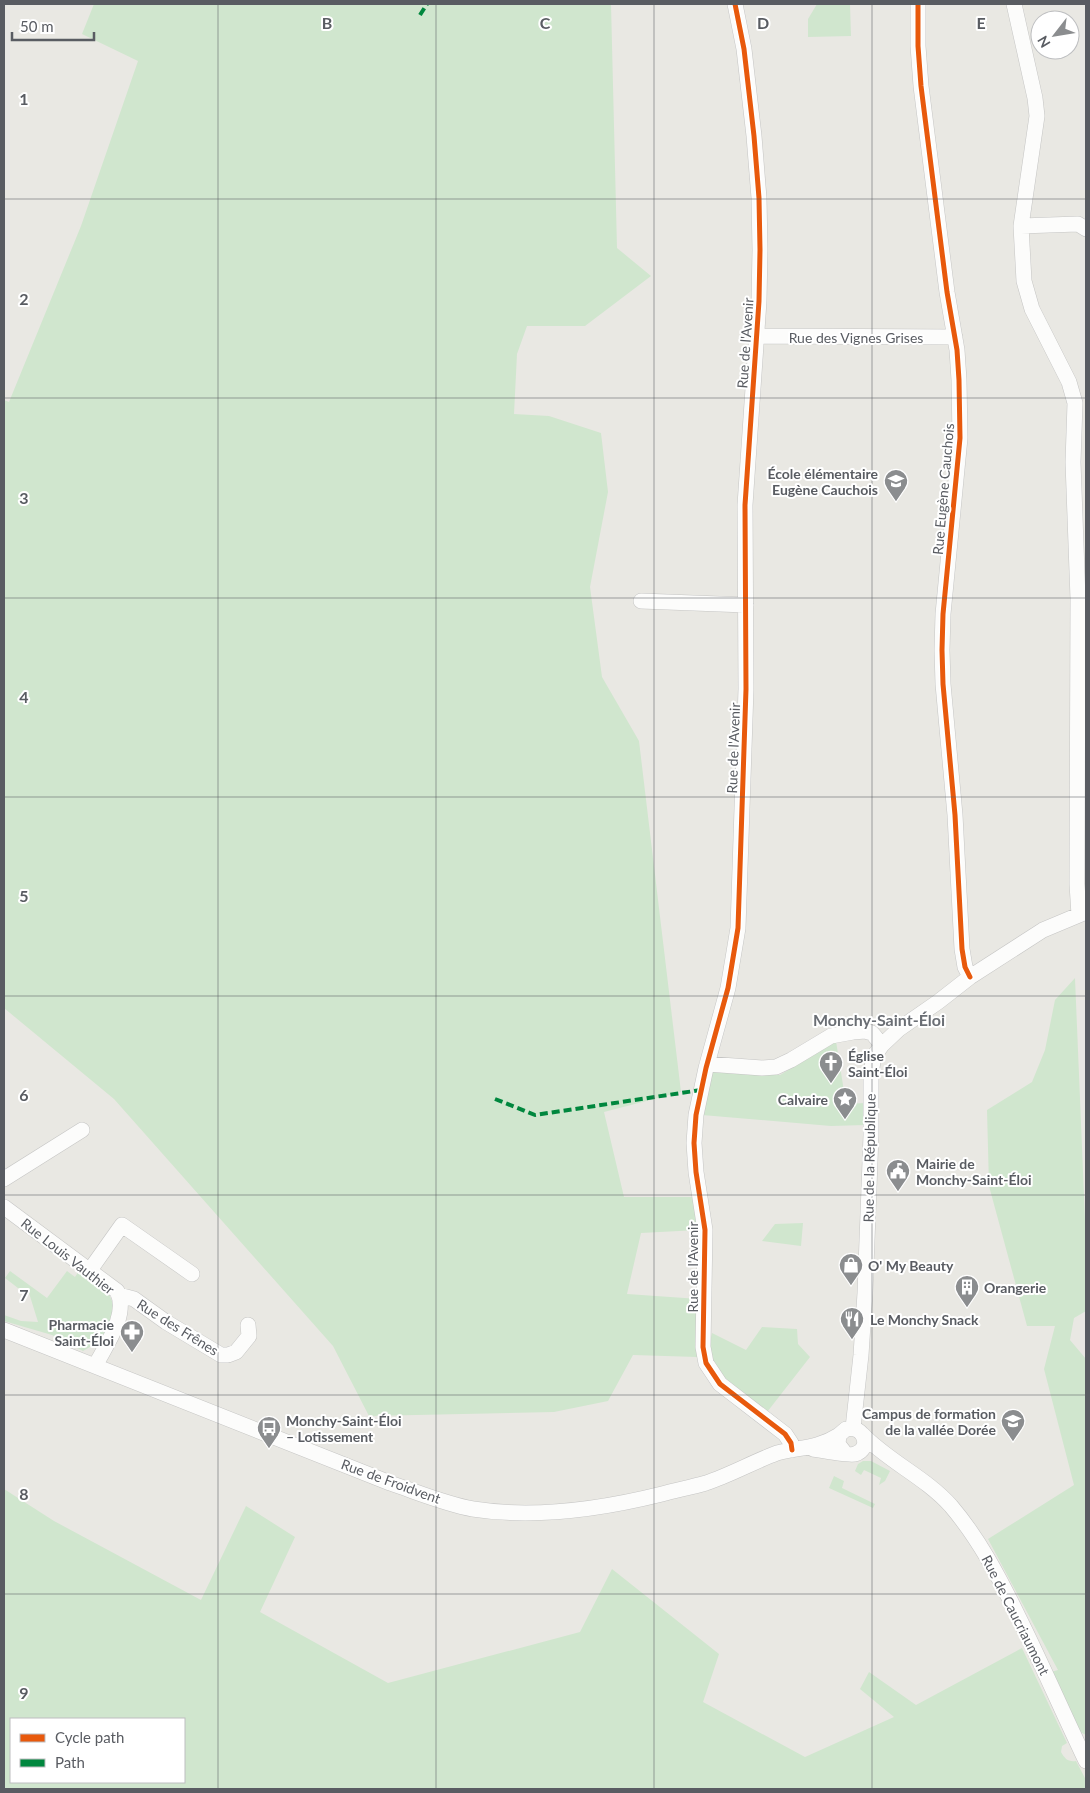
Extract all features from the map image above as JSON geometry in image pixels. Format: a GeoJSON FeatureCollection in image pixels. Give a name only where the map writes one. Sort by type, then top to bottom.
{"type":"FeatureCollection","features":[{"type":"Feature","properties":{"kind":"street","name":"Rue de l'Avenir"},"geometry":{"type":"LineString","coordinates":[[735,4],[746,65],[759,198],[760,256],[757,336],[746,492],[746,689],[738,935],[728,988],[707,1064],[696,1115],[694,1143],[696,1172],[705,1230],[702,1337],[705,1357],[713,1375],[720,1384],[785,1434],[791,1443],[792,1450]]}},
{"type":"Feature","properties":{"kind":"street","name":"Rue Eugène Cauchois"},"geometry":{"type":"LineString","coordinates":[[918,4],[918,46],[922,91],[946,292],[955,337],[958,368],[960,428],[943,614],[942,663],[955,815],[962,950],[965,967],[970,976]]}},
{"type":"Feature","properties":{"kind":"street"},"geometry":{"type":"LineString","coordinates":[[1014,4],[1035,98],[1037,116],[1021,226],[1023,274],[1027,294],[1035,315],[1069,382],[1075,403],[1073,462],[1078,589],[1077,884],[1083,913]]}},
{"type":"Feature","properties":{"kind":"street"},"geometry":{"type":"LineString","coordinates":[[1021,226],[1078,224],[1086,229]]}},
{"type":"Feature","properties":{"kind":"street","name":"Rue des Vignes Grises"},"geometry":{"type":"LineString","coordinates":[[757,336],[955,337]]}},
{"type":"Feature","properties":{"kind":"street"},"geometry":{"type":"LineString","coordinates":[[641,601],[746,605]]}},
{"type":"Feature","properties":{"kind":"street","name":"Rue de la République"},"geometry":{"type":"LineString","coordinates":[[858,1431],[871,1135],[870,1073],[874,1056],[882,1044],[903,1026],[938,1002],[970,976],[1036,934],[1083,913]]}},
{"type":"Feature","properties":{"kind":"street"},"geometry":{"type":"LineString","coordinates":[[707,1064],[762,1068],[776,1067],[832,1036],[903,1026]]}},
{"type":"Feature","properties":{"kind":"street"},"geometry":{"type":"LineString","coordinates":[[865,1031],[872,1033],[882,1044]]}},
{"type":"Feature","properties":{"kind":"street"},"geometry":{"type":"LineString","coordinates":[[4,1179],[82,1130]]}},
{"type":"Feature","properties":{"kind":"street","name":"Rue Louis Vauthier"},"geometry":{"type":"LineString","coordinates":[[4,1207],[114,1287],[119,1295],[121,1309],[119,1318],[95,1366]]}},
{"type":"Feature","properties":{"kind":"street"},"geometry":{"type":"LineString","coordinates":[[90,1270],[122,1225],[192,1274]]}},
{"type":"Feature","properties":{"kind":"street","name":"Rue des Frênes"},"geometry":{"type":"LineString","coordinates":[[119,1295],[134,1299],[166,1322],[220,1355],[232,1354],[239,1348],[249,1336],[248,1325]]}},
{"type":"Feature","properties":{"kind":"street","name":"Rue de Froidvent"},"geometry":{"type":"LineString","coordinates":[[4,1330],[390,1483],[447,1502],[482,1510],[544,1512],[595,1508],[626,1503],[706,1483],[777,1454],[792,1450]]}},
{"type":"Feature","properties":{"kind":"street"},"geometry":{"type":"LineString","coordinates":[[792,1450],[809,1448],[827,1442],[846,1429],[858,1431],[874,1446],[925,1482]]}},
{"type":"Feature","properties":{"kind":"street"},"geometry":{"type":"LineString","coordinates":[[851,1453],[863,1448],[864,1443],[858,1431]]}},
{"type":"Feature","properties":{"kind":"street"},"geometry":{"type":"LineString","coordinates":[[839,1435],[838,1446],[851,1453]]}},
{"type":"Feature","properties":{"kind":"street"},"geometry":{"type":"LineString","coordinates":[[809,1448],[871,1456],[925,1482]]}},
{"type":"Feature","properties":{"kind":"street","name":"Rue de Caucriaumont"},"geometry":{"type":"LineString","coordinates":[[925,1482],[939,1493],[955,1512],[988,1558],[1024,1628],[1086,1761]]}},
{"type":"Feature","properties":{"kind":"green space"},"geometry":{"type":"Polygon","coordinates":[[[94,4],[611,4],[617,248],[651,276],[585,326],[527,326],[517,354],[514,414],[549,416],[601,433],[608,492],[590,587],[602,677],[639,741],[681,1092],[604,1112],[624,1197],[696,1197],[698,1230],[641,1233],[627,1294],[699,1299],[697,1357],[633,1355],[608,1401],[554,1412],[369,1416],[333,1346],[114,1099],[4,1008],[4,400],[9,402],[81,226],[138,61],[82,34],[94,4]]]}},
{"type":"Feature","properties":{"kind":"green space"},"geometry":{"type":"Polygon","coordinates":[[[817,4],[850,4],[851,36],[808,37],[808,19],[817,4]]]}},
{"type":"Feature","properties":{"kind":"green space"},"geometry":{"type":"Polygon","coordinates":[[[1075,978],[1086,1244],[1086,1311],[1074,1318],[1070,1340],[1086,1359],[1086,1735],[1080,1732],[1051,1672],[1058,1670],[988,1539],[1074,1485],[1044,1369],[1055,1326],[1027,1326],[989,1186],[987,1110],[1032,1082],[1045,1050],[1055,1000],[1075,978]]]}},
{"type":"Feature","properties":{"kind":"green space"},"geometry":{"type":"Polygon","coordinates":[[[836,1041],[846,1104],[865,1103],[865,1125],[831,1126],[702,1115],[710,1073],[714,1071],[780,1075],[836,1041]]]}},
{"type":"Feature","properties":{"kind":"green space"},"geometry":{"type":"Polygon","coordinates":[[[803,1223],[801,1246],[762,1241],[775,1224],[803,1223]]]}},
{"type":"Feature","properties":{"kind":"green space"},"geometry":{"type":"Polygon","coordinates":[[[10,1271],[47,1298],[67,1271],[75,1277],[79,1271],[108,1292],[114,1306],[111,1321],[100,1341],[83,1351],[52,1335],[4,1321],[4,1315],[21,1321],[38,1322],[29,1293],[27,1295],[5,1278],[10,1271]]]}},
{"type":"Feature","properties":{"kind":"green space"},"geometry":{"type":"Polygon","coordinates":[[[762,1327],[797,1329],[798,1344],[810,1357],[764,1416],[721,1380],[708,1350],[712,1333],[746,1350],[762,1327]]]}},
{"type":"Feature","properties":{"kind":"green space"},"geometry":{"type":"Polygon","coordinates":[[[863,1461],[871,1461],[890,1471],[885,1481],[879,1485],[881,1478],[864,1470],[861,1475],[855,1471],[858,1464],[863,1461]]]}},
{"type":"Feature","properties":{"kind":"green space"},"geometry":{"type":"Polygon","coordinates":[[[834,1476],[844,1481],[842,1488],[875,1504],[873,1508],[829,1488],[834,1476]]]}},
{"type":"Feature","properties":{"kind":"green space"},"geometry":{"type":"Polygon","coordinates":[[[4,1489],[54,1521],[201,1600],[246,1506],[295,1537],[260,1612],[388,1683],[580,1632],[612,1569],[719,1654],[703,1702],[805,1757],[894,1717],[860,1689],[869,1672],[916,1705],[1022,1648],[1067,1743],[1062,1746],[1061,1752],[1067,1760],[1076,1761],[1086,1780],[1086,1789],[4,1789],[4,1489]]]}},
{"type":"Feature","properties":{"kind":"marked path"},"geometry":{"type":"LineString","coordinates":[[420,15],[427,4]]}},
{"type":"Feature","properties":{"kind":"marked path"},"geometry":{"type":"LineString","coordinates":[[495,1099],[535,1115],[701,1090]]}},
{"type":"Feature","properties":{"kind":"cycle path"},"geometry":{"type":"LineString","coordinates":[[735,4],[744,49],[754,136],[759,198],[760,250],[759,301],[745,505],[746,689],[738,928],[728,988],[706,1068],[696,1115],[694,1143],[696,1172],[705,1230],[703,1347],[706,1363],[720,1384],[785,1434],[791,1443],[792,1450]]}},
{"type":"Feature","properties":{"kind":"cycle path"},"geometry":{"type":"LineString","coordinates":[[918,4],[918,46],[921,86],[947,292],[957,350],[959,380],[960,438],[943,614],[942,650],[943,684],[955,815],[962,949],[965,967],[970,977]]}},
{"type":"Feature","properties":{"kind":"place","name":"École élémentaire Eugène Cauchois"},"geometry":{"type":"Point","coordinates":[896,502]}},
{"type":"Feature","properties":{"kind":"place","name":"Église Saint-Éloi"},"geometry":{"type":"Point","coordinates":[831,1084]}},
{"type":"Feature","properties":{"kind":"place","name":"Calvaire"},"geometry":{"type":"Point","coordinates":[845,1120]}},
{"type":"Feature","properties":{"kind":"place","name":"Mairie de Monchy-Saint-Éloi"},"geometry":{"type":"Point","coordinates":[898,1192]}},
{"type":"Feature","properties":{"kind":"place","name":"O' My Beauty"},"geometry":{"type":"Point","coordinates":[851,1286]}},
{"type":"Feature","properties":{"kind":"place","name":"Orangerie"},"geometry":{"type":"Point","coordinates":[967,1308]}},
{"type":"Feature","properties":{"kind":"place","name":"Le Monchy Snack"},"geometry":{"type":"Point","coordinates":[852,1340]}},
{"type":"Feature","properties":{"kind":"place","name":"Pharmacie Saint-Éloi"},"geometry":{"type":"Point","coordinates":[132,1353]}},
{"type":"Feature","properties":{"kind":"place","name":"Campus de formation de la vallée Dorée"},"geometry":{"type":"Point","coordinates":[1013,1442]}},
{"type":"Feature","properties":{"kind":"place","name":"Monchy-Saint-Éloi – Lotissement"},"geometry":{"type":"Point","coordinates":[269,1449]}},
{"type":"Feature","properties":{"kind":"district","name":"Monchy-Saint-Éloi"},"geometry":{"type":"Point","coordinates":[879,1019]}}]}
